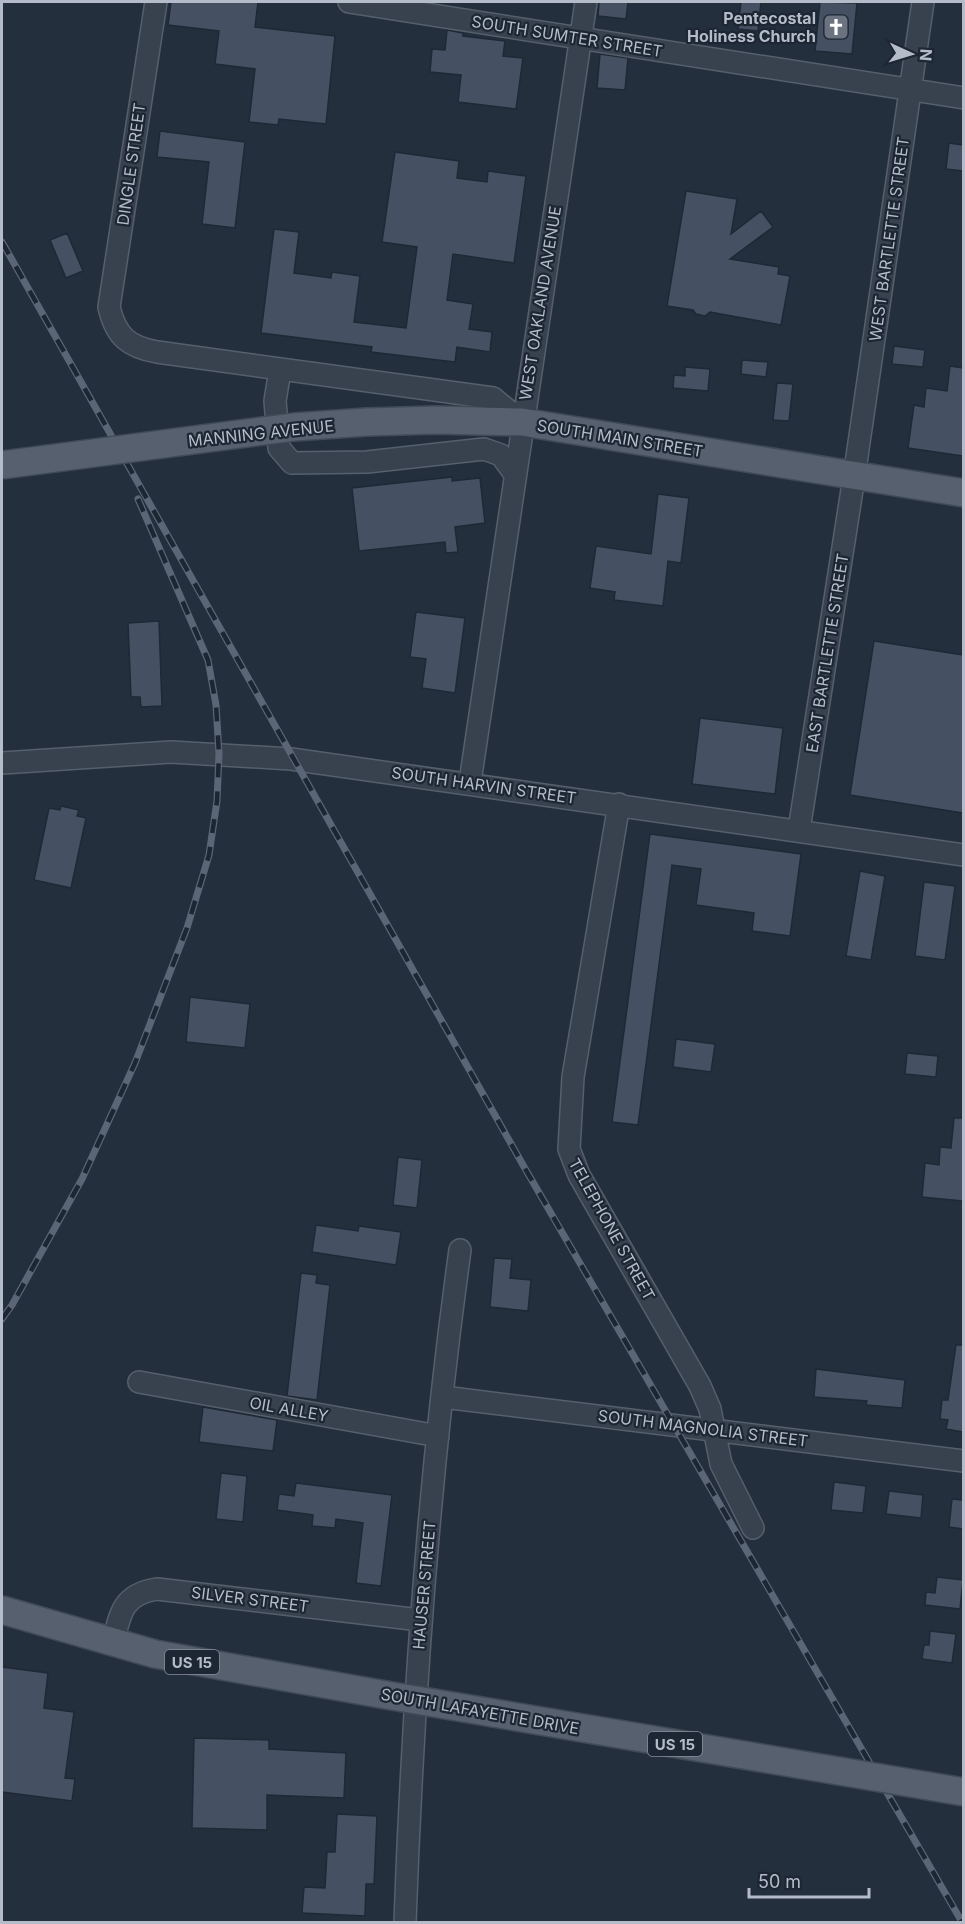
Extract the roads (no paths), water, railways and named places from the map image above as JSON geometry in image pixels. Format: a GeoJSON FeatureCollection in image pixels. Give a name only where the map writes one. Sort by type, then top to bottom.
{"type":"FeatureCollection","features":[{"type":"Feature","properties":{"kind":"main road","name":"MANNING AVENUE"},"geometry":{"type":"LineString","coordinates":[[2,465],[294,428],[367,422],[436,420],[522,422]]}},
{"type":"Feature","properties":{"kind":"main road","name":"SOUTH MAIN STREET"},"geometry":{"type":"LineString","coordinates":[[522,422],[963,493]]}},
{"type":"Feature","properties":{"kind":"main road","name":"SOUTH LAFAYETTE DRIVE"},"geometry":{"type":"LineString","coordinates":[[2,1611],[113,1643],[215,1666],[963,1792]]}},
{"type":"Feature","properties":{"kind":"street","name":"DINGLE STREET"},"geometry":{"type":"LineString","coordinates":[[116,326],[109,307],[156,2]]}},
{"type":"Feature","properties":{"kind":"street","name":"SOUTH SUMTER STREET"},"geometry":{"type":"LineString","coordinates":[[349,2],[963,98]]}},
{"type":"Feature","properties":{"kind":"street","name":"WEST OAKLAND AVENUE"},"geometry":{"type":"LineString","coordinates":[[470,782],[514,473],[586,2]]}},
{"type":"Feature","properties":{"kind":"street","name":"WEST BARTLETTE STREET"},"geometry":{"type":"LineString","coordinates":[[854,477],[923,2]]}},
{"type":"Feature","properties":{"kind":"street","name":"SOUTH MAIN STREET"},"geometry":{"type":"LineString","coordinates":[[116,326],[130,345],[139,349],[493,398],[522,422]]}},
{"type":"Feature","properties":{"kind":"street"},"geometry":{"type":"LineString","coordinates":[[280,370],[275,401],[279,448],[292,463],[367,462],[484,448],[501,455],[514,473]]}},
{"type":"Feature","properties":{"kind":"street","name":"EAST BARTLETTE STREET"},"geometry":{"type":"LineString","coordinates":[[799,830],[854,477]]}},
{"type":"Feature","properties":{"kind":"street","name":"SOUTH HARVIN STREET"},"geometry":{"type":"LineString","coordinates":[[2,763],[171,753],[239,754],[470,782],[963,855]]}},
{"type":"Feature","properties":{"kind":"street","name":"TELEPHONE STREET"},"geometry":{"type":"LineString","coordinates":[[619,804],[573,1077],[569,1149],[579,1175],[700,1386],[710,1409],[722,1464],[753,1528]]}},
{"type":"Feature","properties":{"kind":"street","name":"HAUSER STREET"},"geometry":{"type":"LineString","coordinates":[[405,1923],[420,1620],[438,1436],[460,1250]]}},
{"type":"Feature","properties":{"kind":"street","name":"OIL ALLEY"},"geometry":{"type":"LineString","coordinates":[[139,1382],[438,1436]]}},
{"type":"Feature","properties":{"kind":"street","name":"SOUTH MAGNOLIA STREET"},"geometry":{"type":"LineString","coordinates":[[443,1397],[963,1461]]}},
{"type":"Feature","properties":{"kind":"street","name":"SILVER STREET"},"geometry":{"type":"LineString","coordinates":[[113,1643],[121,1611],[127,1601],[145,1590],[157,1589],[420,1620]]}},
{"type":"Feature","properties":{"kind":"railway"},"geometry":{"type":"LineString","coordinates":[[2,242],[523,1165],[962,1922]]}},
{"type":"Feature","properties":{"kind":"railway"},"geometry":{"type":"LineString","coordinates":[[2,1319],[82,1179],[135,1063],[187,928],[209,855],[217,801],[219,754],[216,705],[208,660],[138,499]]}},
{"type":"Feature","properties":{"kind":"place","name":"Pentecostal Holiness Church"},"geometry":{"type":"Point","coordinates":[836,27]}}]}
